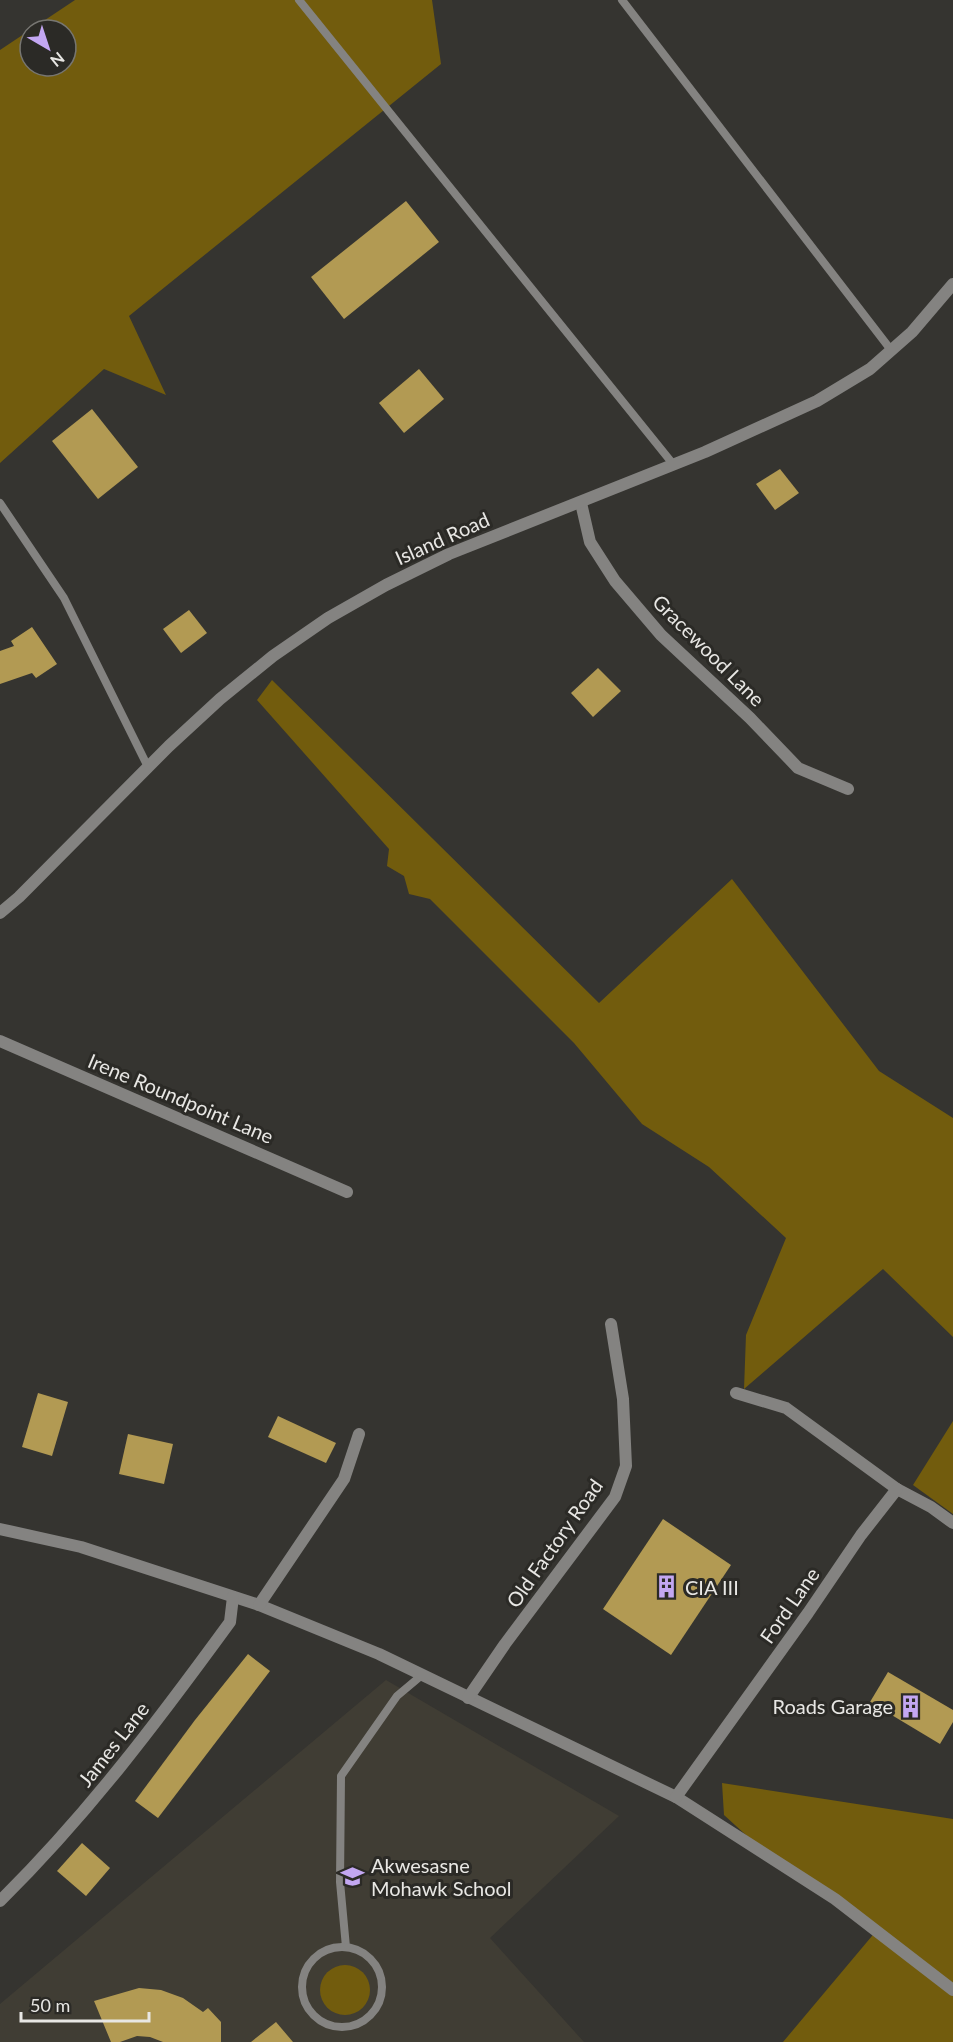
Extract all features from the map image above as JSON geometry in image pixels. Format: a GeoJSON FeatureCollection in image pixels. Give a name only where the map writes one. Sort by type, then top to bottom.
{"type":"FeatureCollection","features":[{"type":"Feature","properties":{"kind":"street","name":"Island Road"},"geometry":{"type":"LineString","coordinates":[[0,913],[220,699],[273,656],[328,618],[386,585],[449,554],[582,503],[705,452],[817,401],[870,369],[912,332],[953,284]]}},
{"type":"Feature","properties":{"kind":"street","name":"Gracewood Lane"},"geometry":{"type":"LineString","coordinates":[[582,503],[590,542],[615,581],[662,635],[750,718],[798,768],[848,789]]}},
{"type":"Feature","properties":{"kind":"street","name":"Irene Roundpoint Lane"},"geometry":{"type":"LineString","coordinates":[[0,1041],[347,1192]]}},
{"type":"Feature","properties":{"kind":"street","name":"Old Factory Road"},"geometry":{"type":"LineString","coordinates":[[468,1698],[505,1644],[615,1497],[626,1466],[623,1399],[611,1324]]}},
{"type":"Feature","properties":{"kind":"street"},"geometry":{"type":"LineString","coordinates":[[736,1393],[786,1408],[897,1489],[931,1507],[953,1523]]}},
{"type":"Feature","properties":{"kind":"street"},"geometry":{"type":"LineString","coordinates":[[259,1605],[344,1479],[359,1434]]}},
{"type":"Feature","properties":{"kind":"street","name":"Ford Lane"},"geometry":{"type":"LineString","coordinates":[[676,1797],[802,1622],[861,1535],[897,1489]]}},
{"type":"Feature","properties":{"kind":"street"},"geometry":{"type":"LineString","coordinates":[[0,1529],[81,1547],[259,1605],[379,1654],[676,1797],[835,1899],[953,1990]]}},
{"type":"Feature","properties":{"kind":"street","name":"James Lane"},"geometry":{"type":"LineString","coordinates":[[0,1901],[44,1858],[131,1755],[230,1622],[233,1597]]}},
{"type":"Feature","properties":{"kind":"lane"},"geometry":{"type":"LineString","coordinates":[[299,0],[674,464]]}},
{"type":"Feature","properties":{"kind":"lane"},"geometry":{"type":"LineString","coordinates":[[622,0],[891,350]]}},
{"type":"Feature","properties":{"kind":"lane"},"geometry":{"type":"LineString","coordinates":[[0,503],[64,598],[148,767]]}},
{"type":"Feature","properties":{"kind":"lane"},"geometry":{"type":"LineString","coordinates":[[346,1947],[340,1882],[340,1776],[397,1696],[422,1675]]}},
{"type":"Feature","properties":{"kind":"lane"},"geometry":{"type":"LineString","coordinates":[[346,1947],[358,1950],[372,1962],[381,1979],[382,1991],[375,2009],[362,2022],[336,2027],[323,2023],[312,2014],[305,2002],[302,1989],[304,1975],[310,1963],[320,1954],[333,1948],[346,1947]]}},
{"type":"Feature","properties":{"kind":"shaded area"},"geometry":{"type":"Polygon","coordinates":[[[75,0],[432,0],[441,64],[129,316],[166,395],[104,369],[0,463],[0,50],[18,38],[18,78],[78,78],[78,18],[48,18],[75,0]]]}},
{"type":"Feature","properties":{"kind":"shaded area"},"geometry":{"type":"Polygon","coordinates":[[[272,680],[599,1003],[732,879],[879,1071],[953,1118],[953,1337],[883,1269],[744,1389],[746,1335],[786,1238],[709,1167],[642,1124],[574,1043],[430,899],[409,894],[404,876],[387,866],[389,849],[257,700],[272,680]]]}},
{"type":"Feature","properties":{"kind":"shaded area"},"geometry":{"type":"Polygon","coordinates":[[[953,1421],[953,1514],[913,1485],[953,1421]]]}},
{"type":"Feature","properties":{"kind":"shaded area","name":"Akwesasne Mohawk School"},"geometry":{"type":"Polygon","coordinates":[[[386,1680],[619,1816],[490,1938],[584,2042],[0,2042],[0,2004],[386,1680]]]}},
{"type":"Feature","properties":{"kind":"shaded area"},"geometry":{"type":"Polygon","coordinates":[[[722,1783],[953,1819],[953,2042],[783,2042],[877,1930],[769,1856],[724,1815],[722,1783]]]}},
{"type":"Feature","properties":{"kind":"shaded area"},"geometry":{"type":"Polygon","coordinates":[[[340,1965],[350,1965],[363,1972],[370,1985],[370,1995],[363,2008],[350,2015],[340,2015],[331,2011],[324,2004],[320,1995],[320,1985],[324,1976],[331,1969],[340,1965]]]}},
{"type":"Feature","properties":{"kind":"building"},"geometry":{"type":"Polygon","coordinates":[[[406,201],[439,242],[344,319],[311,277],[406,201]]]}},
{"type":"Feature","properties":{"kind":"building"},"geometry":{"type":"Polygon","coordinates":[[[419,369],[444,399],[404,433],[379,403],[419,369]]]}},
{"type":"Feature","properties":{"kind":"building"},"geometry":{"type":"Polygon","coordinates":[[[92,409],[138,467],[98,499],[52,441],[92,409]]]}},
{"type":"Feature","properties":{"kind":"building"},"geometry":{"type":"Polygon","coordinates":[[[780,469],[799,493],[775,510],[756,484],[780,469]]]}},
{"type":"Feature","properties":{"kind":"building"},"geometry":{"type":"Polygon","coordinates":[[[189,610],[207,633],[181,653],[163,629],[189,610]]]}},
{"type":"Feature","properties":{"kind":"building"},"geometry":{"type":"Polygon","coordinates":[[[32,627],[57,664],[36,678],[32,673],[0,684],[0,651],[14,646],[11,641],[32,627]]]}},
{"type":"Feature","properties":{"kind":"building"},"geometry":{"type":"Polygon","coordinates":[[[598,668],[621,691],[593,717],[571,693],[598,668]]]}},
{"type":"Feature","properties":{"kind":"building"},"geometry":{"type":"Polygon","coordinates":[[[38,1393],[68,1402],[52,1456],[22,1447],[38,1393]]]}},
{"type":"Feature","properties":{"kind":"building"},"geometry":{"type":"Polygon","coordinates":[[[278,1416],[336,1443],[326,1463],[268,1437],[278,1416]]]}},
{"type":"Feature","properties":{"kind":"building"},"geometry":{"type":"Polygon","coordinates":[[[128,1434],[173,1444],[164,1484],[119,1474],[128,1434]]]}},
{"type":"Feature","properties":{"kind":"building","name":"CIA III"},"geometry":{"type":"Polygon","coordinates":[[[663,1519],[731,1565],[671,1655],[603,1609],[663,1519]]]}},
{"type":"Feature","properties":{"kind":"building"},"geometry":{"type":"Polygon","coordinates":[[[248,1654],[270,1671],[158,1818],[135,1801],[248,1654]]]}},
{"type":"Feature","properties":{"kind":"building","name":"Roads Garage"},"geometry":{"type":"Polygon","coordinates":[[[888,1672],[953,1710],[953,1722],[940,1744],[870,1702],[888,1672]]]}},
{"type":"Feature","properties":{"kind":"building"},"geometry":{"type":"Polygon","coordinates":[[[82,1843],[110,1868],[86,1896],[57,1871],[82,1843]]]}},
{"type":"Feature","properties":{"kind":"building"},"geometry":{"type":"Polygon","coordinates":[[[139,1988],[161,1990],[183,1998],[203,2012],[208,2008],[221,2022],[221,2042],[163,2042],[150,2037],[137,2036],[120,2042],[111,2042],[94,2001],[139,1988]]]}},
{"type":"Feature","properties":{"kind":"building"},"geometry":{"type":"Polygon","coordinates":[[[276,2022],[293,2042],[251,2042],[276,2022]]]}},
{"type":"Feature","properties":{"kind":"place","name":"CIA III"},"geometry":{"type":"Point","coordinates":[667,1587]}},
{"type":"Feature","properties":{"kind":"place","name":"Roads Garage"},"geometry":{"type":"Point","coordinates":[911,1706]}},
{"type":"Feature","properties":{"kind":"place","name":"Akwesasne Mohawk School"},"geometry":{"type":"Point","coordinates":[353,1877]}}]}
